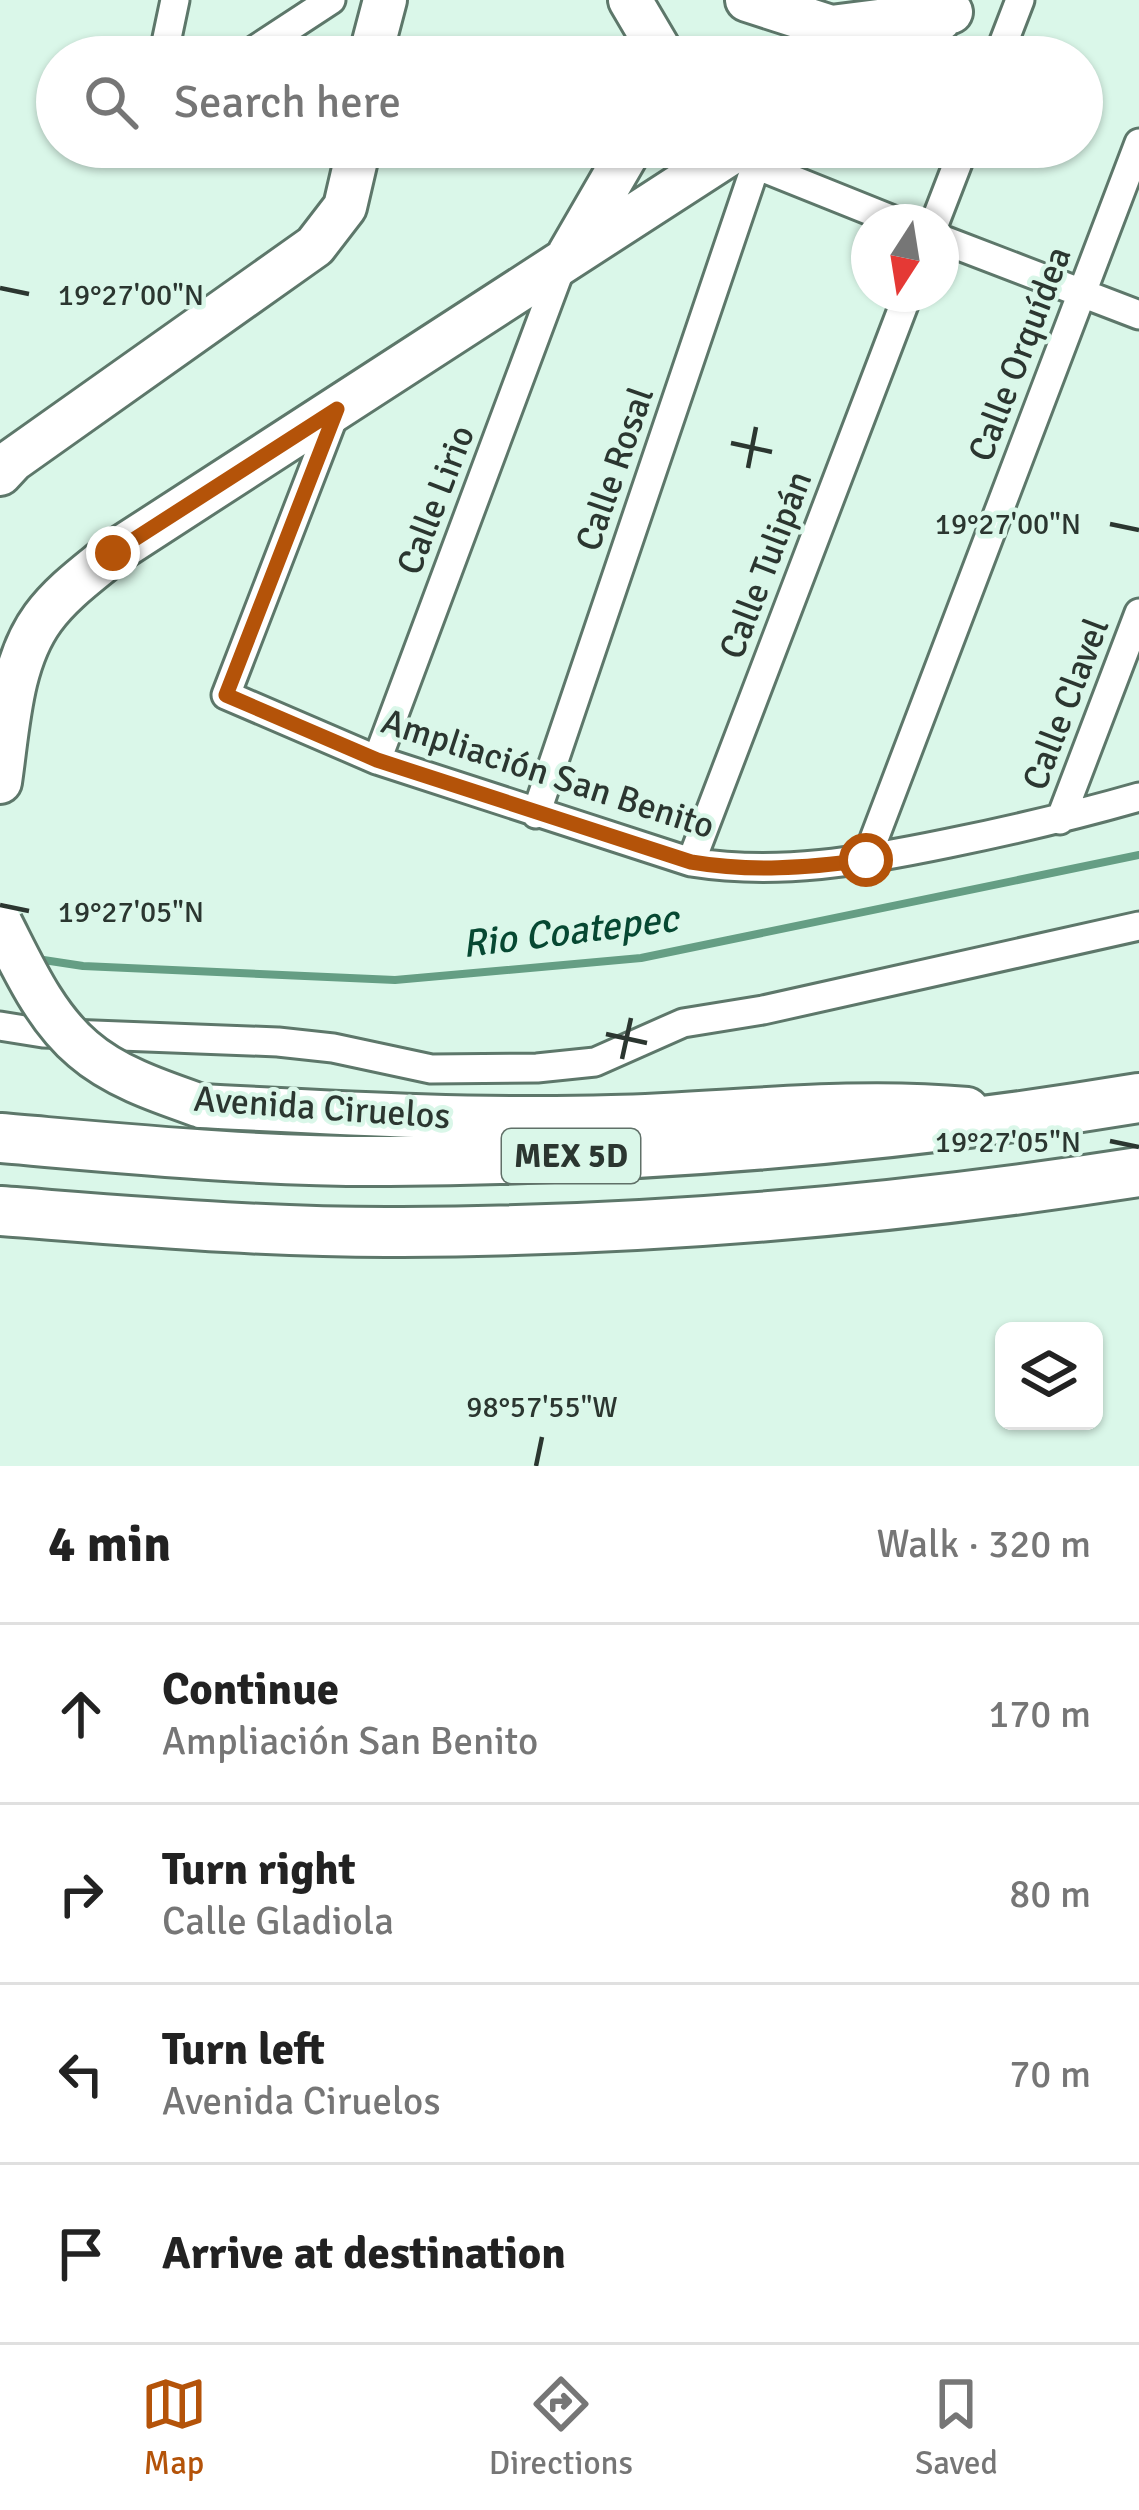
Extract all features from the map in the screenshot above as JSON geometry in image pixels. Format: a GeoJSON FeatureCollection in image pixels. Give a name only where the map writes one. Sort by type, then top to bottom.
{"type":"FeatureCollection","features":[{"type":"Feature","properties":{"kind":"highway","name":"MEX 5D"},"geometry":{"type":"LineString","coordinates":[[0,1138],[176,1154],[386,1162],[638,1154],[1022,1118],[1139,1098]]}},
{"type":"Feature","properties":{"kind":"highway","name":"MEX 5D"},"geometry":{"type":"LineString","coordinates":[[0,1211],[186,1225],[400,1232],[634,1225],[914,1205],[1139,1172]]}},
{"type":"Feature","properties":{"kind":"main road"},"geometry":{"type":"LineString","coordinates":[[376,36],[385,0]]}},
{"type":"Feature","properties":{"kind":"main road"},"geometry":{"type":"LineString","coordinates":[[630,0],[651,36]]}},
{"type":"Feature","properties":{"kind":"main road"},"geometry":{"type":"LineString","coordinates":[[747,0],[831,27],[961,6]]}},
{"type":"Feature","properties":{"kind":"main road"},"geometry":{"type":"LineString","coordinates":[[914,36],[961,6]]}},
{"type":"Feature","properties":{"kind":"main road"},"geometry":{"type":"LineString","coordinates":[[0,474],[315,246],[345,207],[354,168]]}},
{"type":"Feature","properties":{"kind":"main road"},"geometry":{"type":"LineString","coordinates":[[562,265],[619,168]]}},
{"type":"Feature","properties":{"kind":"main road"},"geometry":{"type":"LineString","coordinates":[[0,782],[13,695],[24,658],[41,621],[64,594],[113,553],[337,409],[562,265],[727,168]]}},
{"type":"Feature","properties":{"kind":"main road","name":"Avenida Ciruelos"},"geometry":{"type":"LineString","coordinates":[[0,913],[37,994],[83,1049],[147,1087],[201,1106],[456,1119],[616,1117],[784,1106],[928,1106],[1022,1118]]}},
{"type":"Feature","properties":{"kind":"street"},"geometry":{"type":"LineString","coordinates":[[167,36],[175,0]]}},
{"type":"Feature","properties":{"kind":"street"},"geometry":{"type":"LineString","coordinates":[[276,36],[331,0]]}},
{"type":"Feature","properties":{"kind":"street"},"geometry":{"type":"LineString","coordinates":[[1006,36],[1020,0]]}},
{"type":"Feature","properties":{"kind":"street","name":"Calle Orquídea"},"geometry":{"type":"LineString","coordinates":[[866,860],[1139,143]]}},
{"type":"Feature","properties":{"kind":"street","name":"Calle Rosal"},"geometry":{"type":"LineString","coordinates":[[536,814],[748,168]]}},
{"type":"Feature","properties":{"kind":"street"},"geometry":{"type":"LineString","coordinates":[[785,168],[860,204]]}},
{"type":"Feature","properties":{"kind":"street"},"geometry":{"type":"LineString","coordinates":[[942,204],[956,168]]}},
{"type":"Feature","properties":{"kind":"street"},"geometry":{"type":"LineString","coordinates":[[959,246],[1139,315]]}},
{"type":"Feature","properties":{"kind":"street","name":"Calle Lirio"},"geometry":{"type":"LineString","coordinates":[[377,760],[562,265]]}},
{"type":"Feature","properties":{"kind":"street","name":"Calle Tulipán"},"geometry":{"type":"LineString","coordinates":[[691,862],[901,312]]}},
{"type":"Feature","properties":{"kind":"street","name":"Ampliación San Benito"},"geometry":{"type":"LineString","coordinates":[[337,409],[226,695],[377,760],[691,862],[733,869],[804,868],[866,860],[1060,820],[1139,797]]}},
{"type":"Feature","properties":{"kind":"street","name":"Calle Clavel"},"geometry":{"type":"LineString","coordinates":[[1060,820],[1139,614]]}},
{"type":"Feature","properties":{"kind":"street"},"geometry":{"type":"LineString","coordinates":[[0,1026],[43,1033],[278,1042],[333,1048],[431,1069],[537,1068],[595,1062],[683,1023],[1139,926]]}},
{"type":"Feature","properties":{"kind":"waterway","name":"Rio Coatepec"},"geometry":{"type":"LineString","coordinates":[[37,959],[83,966],[395,980],[641,958],[1139,855]]}},
{"type":"Feature","properties":{"kind":"route"},"geometry":{"type":"LineString","coordinates":[[113,553],[337,409],[226,695],[377,760],[691,862],[733,869],[804,868],[866,860]]}}]}
